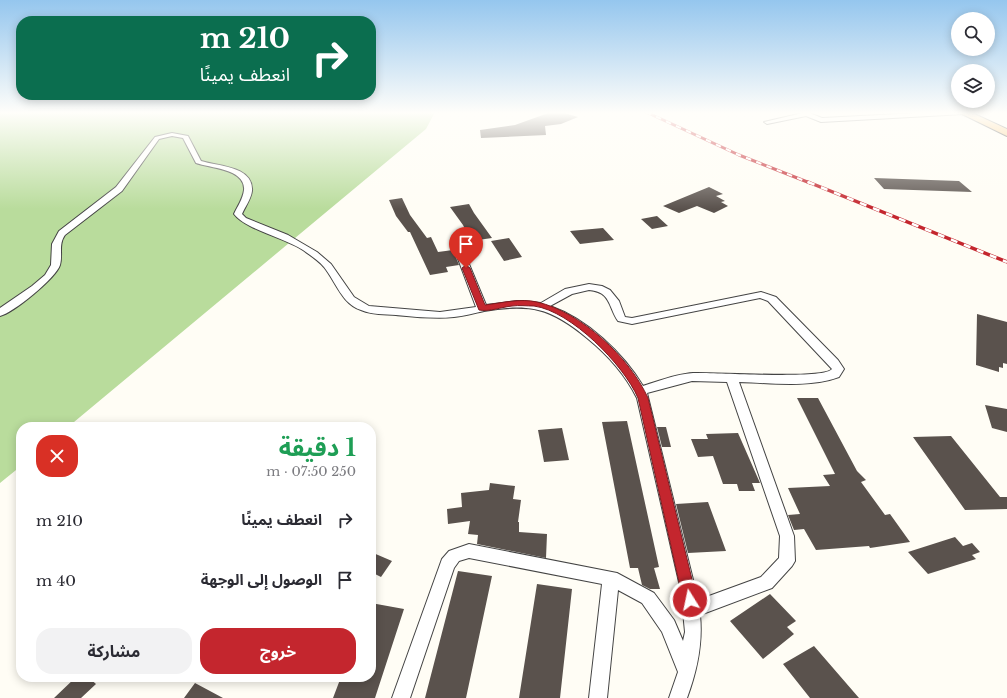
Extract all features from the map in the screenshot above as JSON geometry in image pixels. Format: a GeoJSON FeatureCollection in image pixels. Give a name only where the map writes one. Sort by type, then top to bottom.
{"type":"FeatureCollection","features":[{"type":"Feature","properties":{"kind":"street"},"geometry":{"type":"LineString","coordinates":[[0,313],[46,279],[54,270],[57,261],[55,248],[56,240],[62,233],[120,189],[152,145]]}},
{"type":"Feature","properties":{"kind":"street"},"geometry":{"type":"LineString","coordinates":[[190,145],[198,162],[207,166],[239,173],[246,178],[248,193],[238,214],[243,220],[285,236],[323,260],[335,274],[347,294],[359,307],[430,315],[455,314],[514,303],[536,304],[544,306],[575,321],[619,359],[643,398],[689,591],[693,632],[687,673],[678,698]]}},
{"type":"Feature","properties":{"kind":"street"},"geometry":{"type":"LineString","coordinates":[[455,240],[482,308]]}},
{"type":"Feature","properties":{"kind":"street"},"geometry":{"type":"LineString","coordinates":[[544,306],[557,296],[595,286],[604,290],[614,299],[618,314],[622,319],[632,321],[748,297],[768,297],[781,306],[838,369],[835,374],[827,377],[692,378],[672,381],[640,391]]}},
{"type":"Feature","properties":{"kind":"street"},"geometry":{"type":"LineString","coordinates":[[691,610],[766,583],[787,561],[787,536],[732,378]]}},
{"type":"Feature","properties":{"kind":"street"},"geometry":{"type":"LineString","coordinates":[[401,698],[447,564],[454,556],[464,552],[475,552],[611,578],[648,598],[668,626],[687,673]]}},
{"type":"Feature","properties":{"kind":"street"},"geometry":{"type":"LineString","coordinates":[[598,698],[611,578]]}},
{"type":"Feature","properties":{"kind":"green space"},"geometry":{"type":"Polygon","coordinates":[[[0,145],[407,145],[74,422],[16,422],[16,470],[0,483],[0,145]]]}},
{"type":"Feature","properties":{"kind":"building"},"geometry":{"type":"Polygon","coordinates":[[[874,178],[959,181],[972,192],[884,189],[874,178]]]}},
{"type":"Feature","properties":{"kind":"building"},"geometry":{"type":"Polygon","coordinates":[[[709,187],[723,194],[716,196],[725,201],[721,202],[728,206],[714,213],[697,206],[679,213],[663,206],[709,187]]]}},
{"type":"Feature","properties":{"kind":"building"},"geometry":{"type":"Polygon","coordinates":[[[402,198],[410,215],[427,238],[431,237],[438,252],[453,250],[459,265],[446,267],[448,272],[430,275],[410,232],[408,232],[396,216],[389,200],[402,198]]]}},
{"type":"Feature","properties":{"kind":"building"},"geometry":{"type":"Polygon","coordinates":[[[469,204],[492,238],[471,241],[463,225],[450,207],[469,204]]]}},
{"type":"Feature","properties":{"kind":"building"},"geometry":{"type":"Polygon","coordinates":[[[657,216],[668,226],[652,229],[641,219],[657,216]]]}},
{"type":"Feature","properties":{"kind":"building"},"geometry":{"type":"Polygon","coordinates":[[[603,228],[614,240],[580,244],[570,231],[603,228]]]}},
{"type":"Feature","properties":{"kind":"building"},"geometry":{"type":"Polygon","coordinates":[[[509,238],[522,257],[504,261],[491,241],[509,238]]]}},
{"type":"Feature","properties":{"kind":"building"},"geometry":{"type":"Polygon","coordinates":[[[977,314],[1007,322],[1007,364],[1003,363],[1003,368],[999,367],[999,372],[976,365],[977,314]]]}},
{"type":"Feature","properties":{"kind":"building"},"geometry":{"type":"Polygon","coordinates":[[[797,398],[818,398],[857,471],[866,480],[861,482],[885,515],[890,514],[910,542],[870,548],[869,546],[816,550],[804,529],[794,530],[788,515],[800,514],[788,488],[830,486],[823,475],[835,474],[797,398]]]}},
{"type":"Feature","properties":{"kind":"building"},"geometry":{"type":"Polygon","coordinates":[[[985,405],[1007,409],[1007,432],[992,428],[985,405]]]}},
{"type":"Feature","properties":{"kind":"building"},"geometry":{"type":"Polygon","coordinates":[[[627,421],[659,567],[654,568],[660,589],[650,589],[642,585],[638,568],[630,568],[602,422],[627,421]]]}},
{"type":"Feature","properties":{"kind":"building"},"geometry":{"type":"Polygon","coordinates":[[[657,427],[666,427],[671,447],[662,447],[657,427]]]}},
{"type":"Feature","properties":{"kind":"building"},"geometry":{"type":"Polygon","coordinates":[[[562,428],[569,460],[544,462],[538,430],[562,428]]]}},
{"type":"Feature","properties":{"kind":"building"},"geometry":{"type":"Polygon","coordinates":[[[738,433],[760,483],[752,483],[755,491],[739,491],[737,484],[723,484],[713,456],[698,457],[691,439],[708,439],[706,434],[738,433]]]}},
{"type":"Feature","properties":{"kind":"building"},"geometry":{"type":"Polygon","coordinates":[[[951,436],[1000,497],[1007,497],[1007,509],[965,510],[913,437],[951,436]]]}},
{"type":"Feature","properties":{"kind":"building"},"geometry":{"type":"Polygon","coordinates":[[[490,483],[515,486],[513,499],[521,500],[518,522],[519,532],[547,534],[546,558],[477,544],[478,535],[468,534],[470,521],[448,524],[447,509],[462,507],[461,493],[489,490],[490,483]]]}},
{"type":"Feature","properties":{"kind":"building"},"geometry":{"type":"Polygon","coordinates":[[[708,502],[726,551],[688,553],[676,504],[708,502]]]}},
{"type":"Feature","properties":{"kind":"building"},"geometry":{"type":"Polygon","coordinates":[[[955,537],[963,546],[972,543],[980,552],[972,555],[976,559],[928,574],[908,552],[955,537]]]}},
{"type":"Feature","properties":{"kind":"building"},"geometry":{"type":"Polygon","coordinates":[[[376,554],[392,561],[381,577],[376,574],[376,554]]]}},
{"type":"Feature","properties":{"kind":"building"},"geometry":{"type":"Polygon","coordinates":[[[458,571],[492,576],[466,698],[425,698],[458,571]]]}},
{"type":"Feature","properties":{"kind":"building"},"geometry":{"type":"Polygon","coordinates":[[[537,584],[572,589],[560,698],[519,698],[537,584]]]}},
{"type":"Feature","properties":{"kind":"building"},"geometry":{"type":"Polygon","coordinates":[[[770,594],[796,621],[787,627],[794,634],[763,659],[730,621],[770,594]]]}},
{"type":"Feature","properties":{"kind":"building"},"geometry":{"type":"Polygon","coordinates":[[[376,604],[404,609],[375,698],[333,698],[339,682],[376,682],[376,604]]]}},
{"type":"Feature","properties":{"kind":"building"},"geometry":{"type":"Polygon","coordinates":[[[814,646],[859,698],[810,698],[783,664],[814,646]]]}},
{"type":"Feature","properties":{"kind":"building"},"geometry":{"type":"Polygon","coordinates":[[[71,682],[94,682],[96,684],[81,698],[54,698],[71,682]]]}},
{"type":"Feature","properties":{"kind":"building"},"geometry":{"type":"Polygon","coordinates":[[[195,683],[223,698],[184,698],[195,683]]]}},
{"type":"Feature","properties":{"kind":"railway"},"geometry":{"type":"LineString","coordinates":[[716,145],[810,183]]}},
{"type":"Feature","properties":{"kind":"railway"},"geometry":{"type":"LineString","coordinates":[[808,182],[1007,262]]}},
{"type":"Feature","properties":{"kind":"route"},"geometry":{"type":"LineString","coordinates":[[466,268],[482,308],[514,303],[536,304],[552,309],[575,321],[619,359],[637,384],[643,398],[690,600]]}}]}
